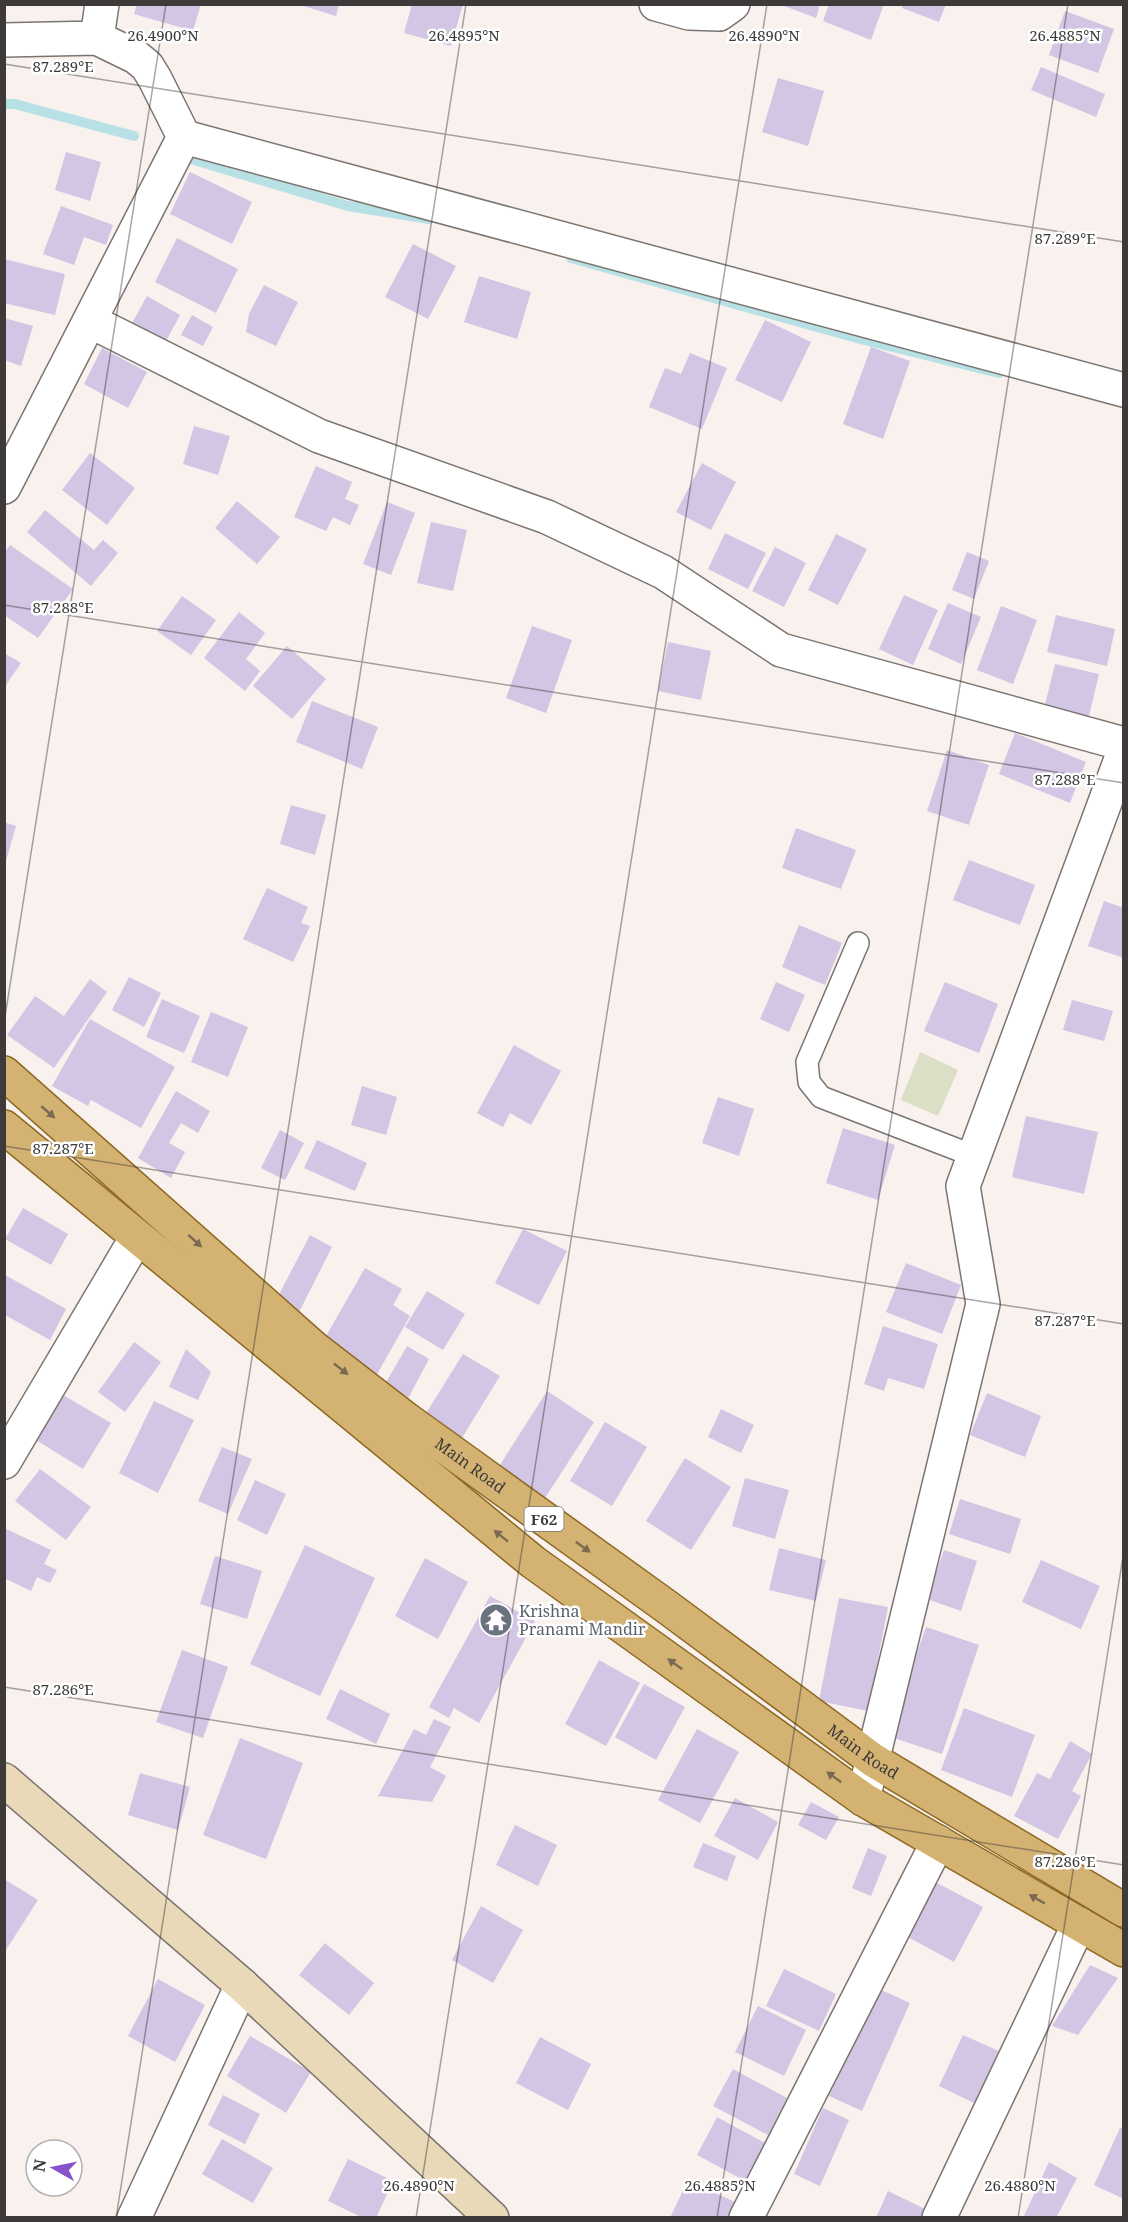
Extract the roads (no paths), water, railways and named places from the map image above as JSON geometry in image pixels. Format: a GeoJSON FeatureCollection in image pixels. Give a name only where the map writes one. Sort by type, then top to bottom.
{"type":"FeatureCollection","features":[{"type":"Feature","properties":{"kind":"main road","name":"Main Road"},"geometry":{"type":"LineString","coordinates":[[4,1073],[314,1348],[406,1419],[667,1607],[873,1760],[1124,1910]]}},
{"type":"Feature","properties":{"kind":"main road","name":"Main Road"},"geometry":{"type":"LineString","coordinates":[[4,1128],[533,1562],[863,1799],[1124,1950]]}},
{"type":"Feature","properties":{"kind":"street"},"geometry":{"type":"LineString","coordinates":[[97,38],[102,4]]}},
{"type":"Feature","properties":{"kind":"street"},"geometry":{"type":"LineString","coordinates":[[656,4],[689,13],[719,14],[733,4]]}},
{"type":"Feature","properties":{"kind":"street"},"geometry":{"type":"LineString","coordinates":[[4,40],[97,38],[136,57],[147,66],[155,79],[184,137],[1124,390]]}},
{"type":"Feature","properties":{"kind":"street"},"geometry":{"type":"LineString","coordinates":[[4,487],[184,137]]}},
{"type":"Feature","properties":{"kind":"street"},"geometry":{"type":"LineString","coordinates":[[90,321],[319,436],[548,517],[663,572],[781,650],[1124,744]]}},
{"type":"Feature","properties":{"kind":"street"},"geometry":{"type":"LineString","coordinates":[[863,1799],[983,1304],[963,1186],[1124,751]]}},
{"type":"Feature","properties":{"kind":"street"},"geometry":{"type":"LineString","coordinates":[[4,1462],[136,1237]]}},
{"type":"Feature","properties":{"kind":"street"},"geometry":{"type":"LineString","coordinates":[[4,1780],[242,1985],[480,2213]]}},
{"type":"Feature","properties":{"kind":"street"},"geometry":{"type":"LineString","coordinates":[[746,2217],[938,1842]]}},
{"type":"Feature","properties":{"kind":"street"},"geometry":{"type":"LineString","coordinates":[[939,2217],[1079,1924]]}},
{"type":"Feature","properties":{"kind":"street"},"geometry":{"type":"LineString","coordinates":[[134,2217],[242,1985]]}},
{"type":"Feature","properties":{"kind":"lane"},"geometry":{"type":"LineString","coordinates":[[858,943],[807,1062],[809,1082],[821,1097],[974,1156]]}},
{"type":"Feature","properties":{"kind":"waterway"},"geometry":{"type":"LineString","coordinates":[[4,104],[15,104],[134,136]]}},
{"type":"Feature","properties":{"kind":"waterway"},"geometry":{"type":"LineString","coordinates":[[194,160],[348,206],[429,219]]}},
{"type":"Feature","properties":{"kind":"waterway"},"geometry":{"type":"LineString","coordinates":[[571,258],[864,340],[999,373]]}},
{"type":"Feature","properties":{"kind":"place","name":"Krishna Pranami Mandir"},"geometry":{"type":"Point","coordinates":[496,1620]}}]}
